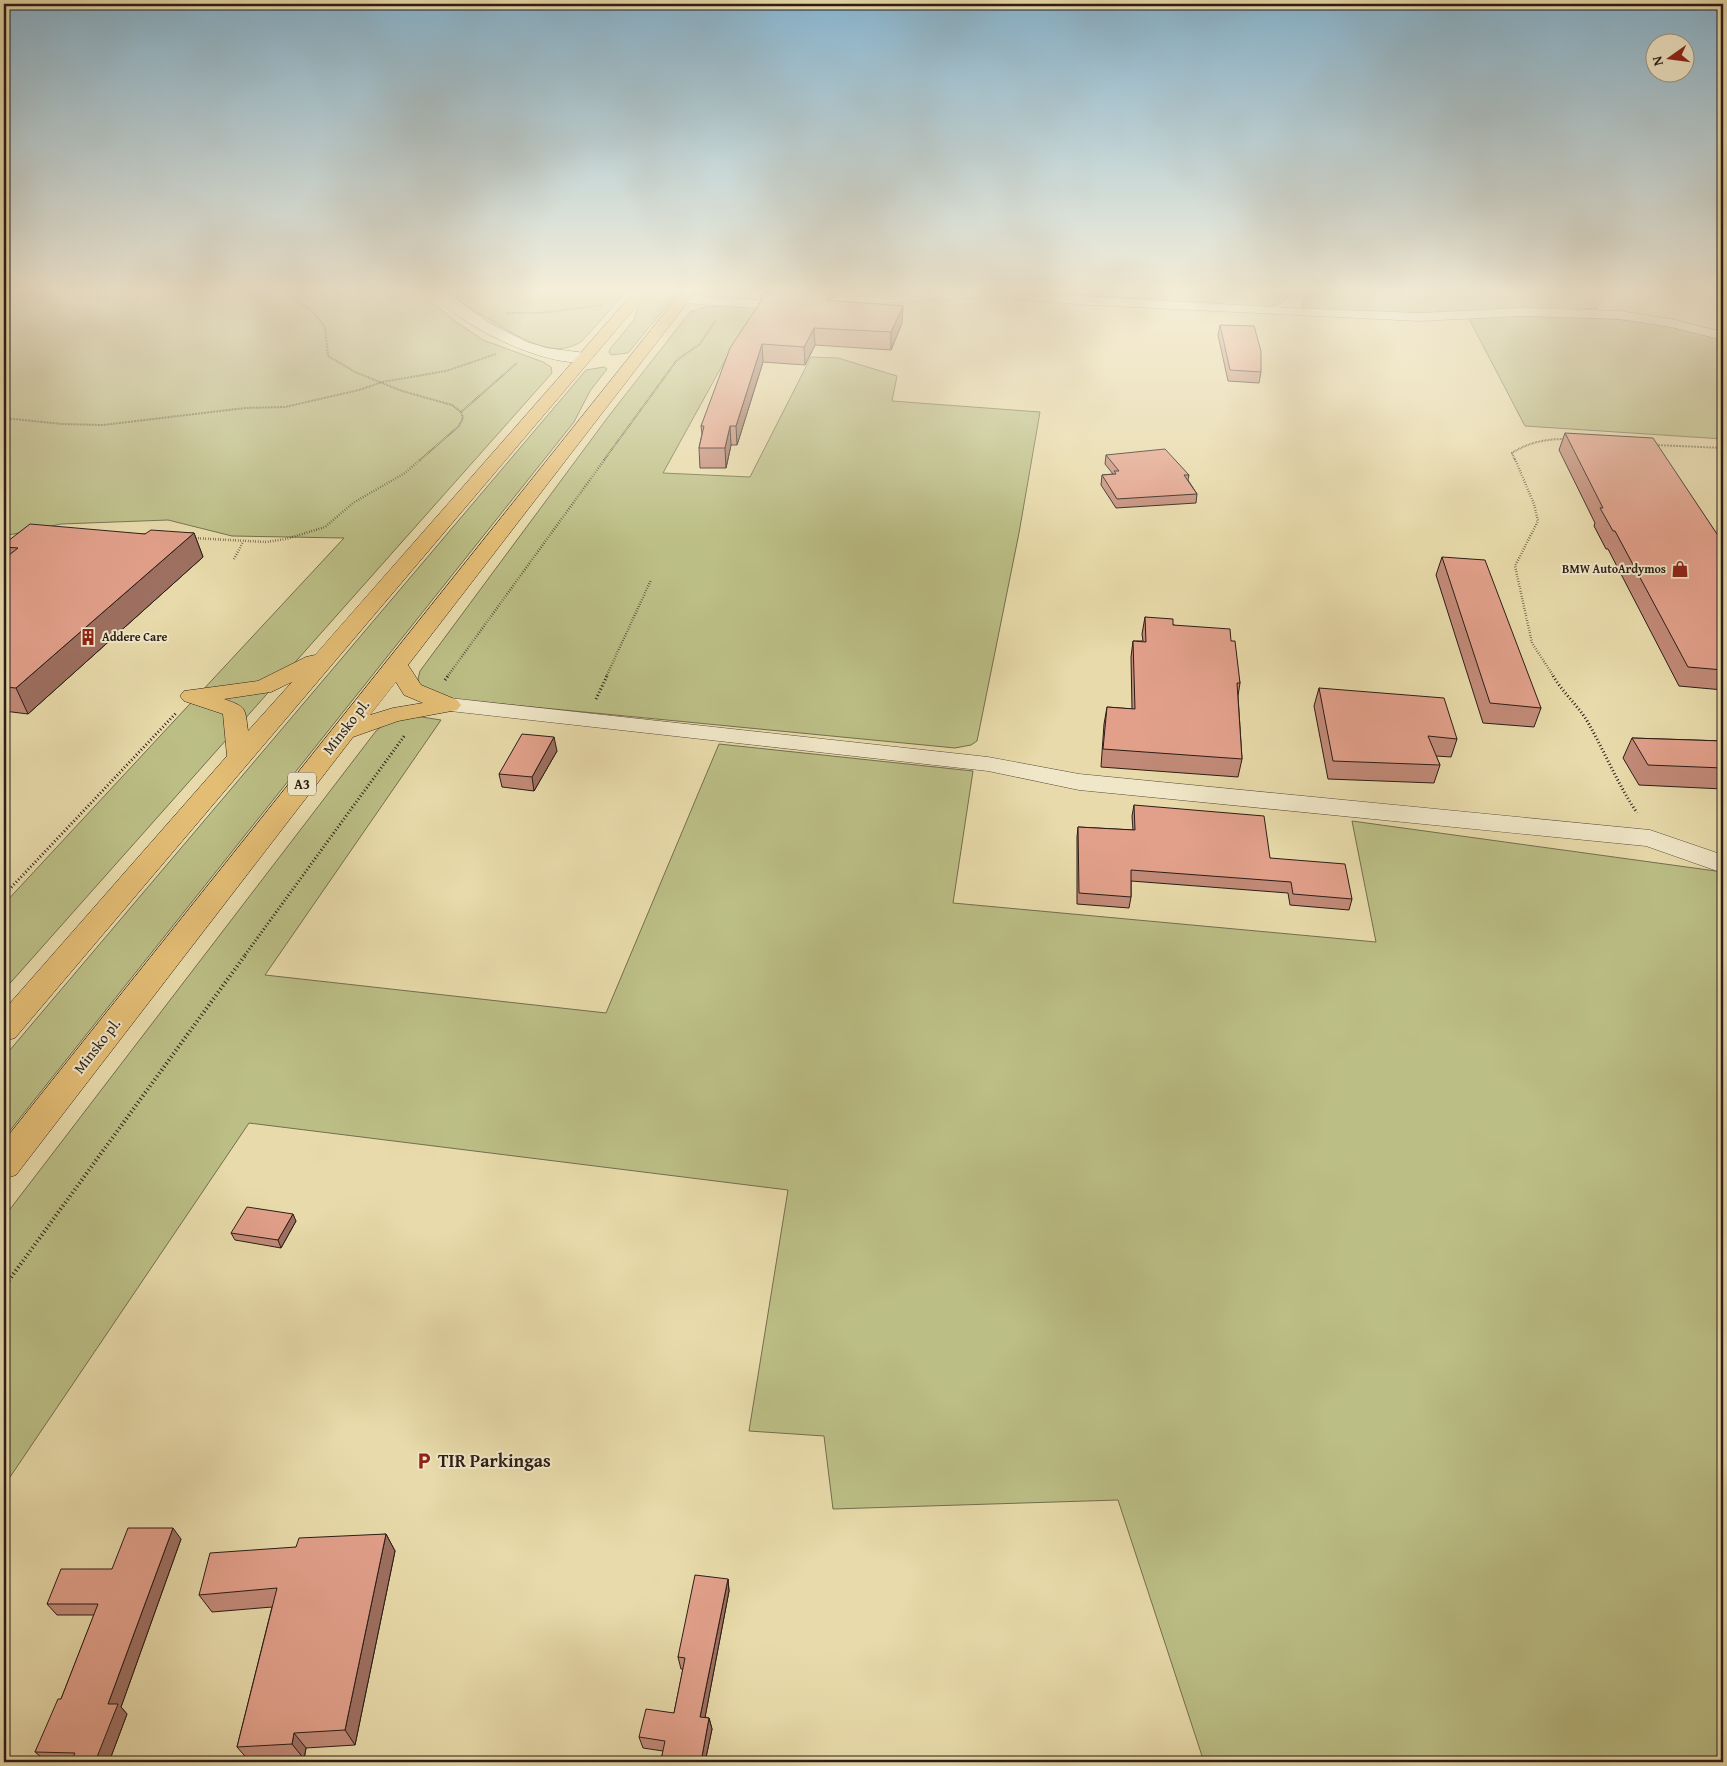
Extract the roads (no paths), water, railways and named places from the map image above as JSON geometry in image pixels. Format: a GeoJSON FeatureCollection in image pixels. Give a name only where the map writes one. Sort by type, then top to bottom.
{"type":"FeatureCollection","features":[{"type":"Feature","properties":{"kind":"highway","name":"Minsko pl."},"geometry":{"type":"LineString","coordinates":[[4,1030],[325,658],[599,372]]}},
{"type":"Feature","properties":{"kind":"highway","name":"Minsko pl."},"geometry":{"type":"LineString","coordinates":[[4,1165],[396,663],[600,372]]}},
{"type":"Feature","properties":{"kind":"highway"},"geometry":{"type":"LineString","coordinates":[[239,757],[234,710],[192,696],[263,687],[325,658]]}},
{"type":"Feature","properties":{"kind":"highway"},"geometry":{"type":"LineString","coordinates":[[396,663],[412,690],[434,704]]}},
{"type":"Feature","properties":{"kind":"highway"},"geometry":{"type":"LineString","coordinates":[[341,733],[393,715],[434,704]]}},
{"type":"Feature","properties":{"kind":"street"},"geometry":{"type":"LineString","coordinates":[[434,704],[988,764],[1080,782],[1650,838],[1723,864]]}},
{"type":"Feature","properties":{"kind":"place","name":"BMW AutoArdymos"},"geometry":{"type":"Point","coordinates":[1680,569]}},
{"type":"Feature","properties":{"kind":"place","name":"Addere Care"},"geometry":{"type":"Point","coordinates":[88,637]}},
{"type":"Feature","properties":{"kind":"place","name":"TIR Parkingas"},"geometry":{"type":"Point","coordinates":[424,1461]}}]}
